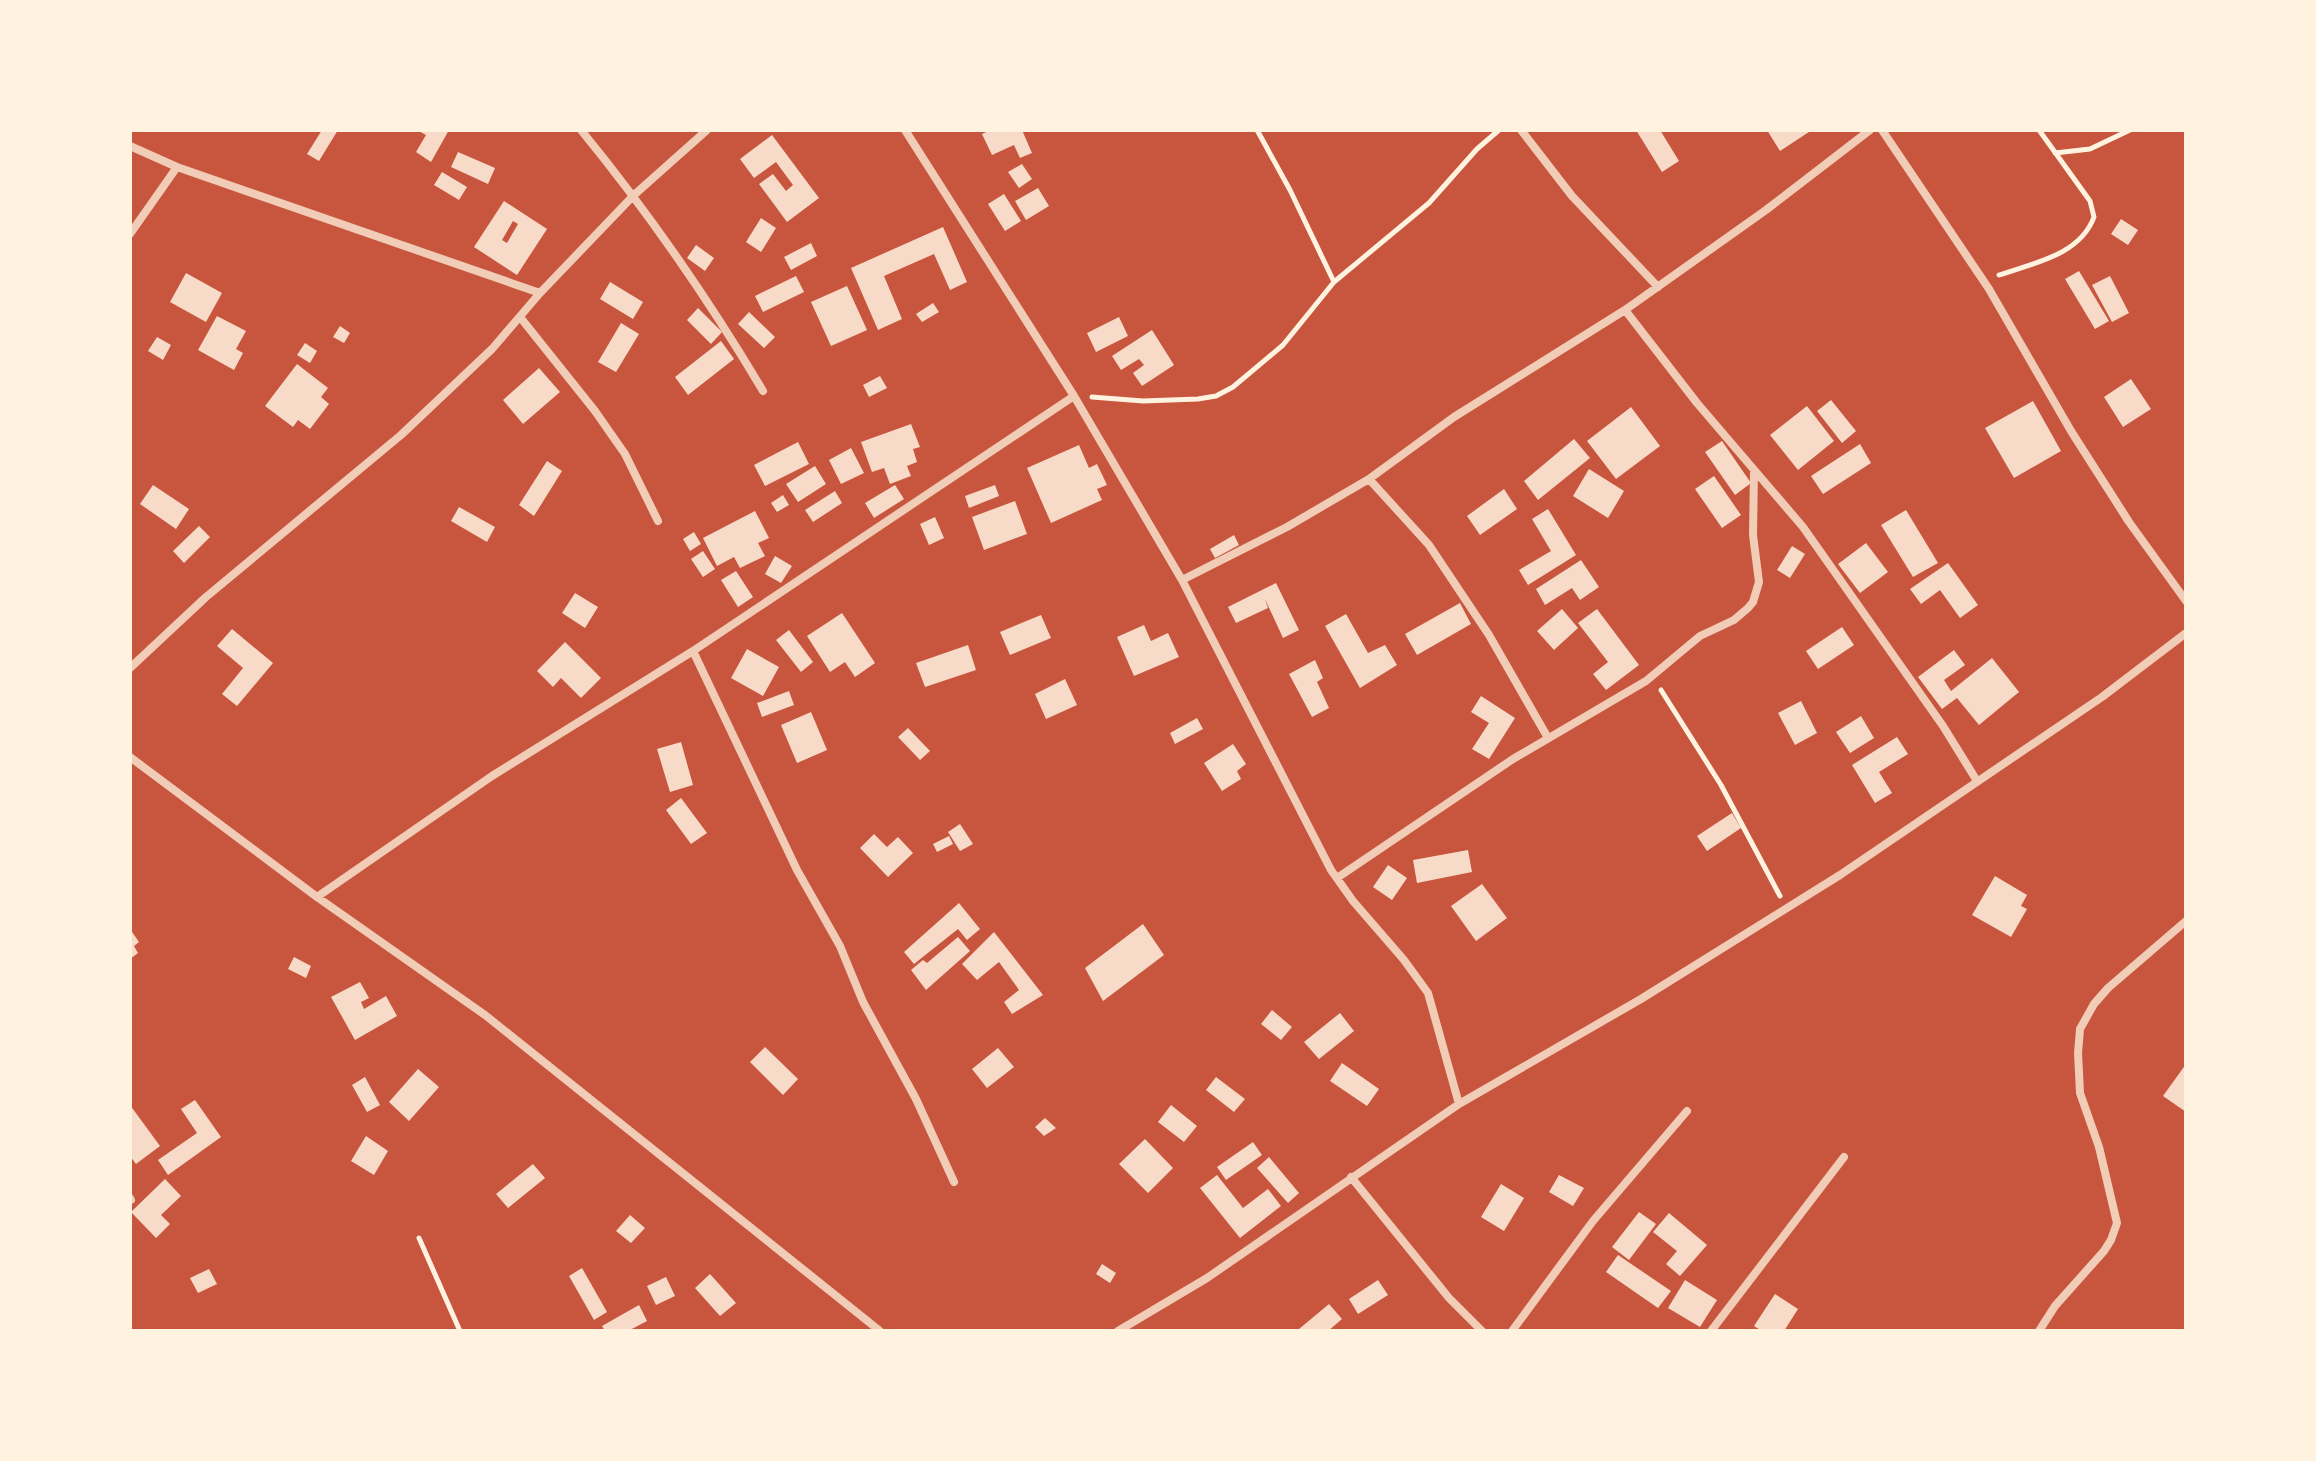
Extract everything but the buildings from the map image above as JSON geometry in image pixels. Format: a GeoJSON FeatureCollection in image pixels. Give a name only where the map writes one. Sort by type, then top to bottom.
{"type":"FeatureCollection","features":[{"type":"Feature","properties":{"kind":"street"},"geometry":{"type":"LineString","coordinates":[[581,130],[634,195],[721,320],[763,391]]}},
{"type":"Feature","properties":{"kind":"street"},"geometry":{"type":"LineString","coordinates":[[130,668],[206,597],[401,435],[492,349],[540,293],[634,195],[707,130]]}},
{"type":"Feature","properties":{"kind":"street"},"geometry":{"type":"LineString","coordinates":[[905,130],[1074,396],[1182,580],[1309,830],[1337,878],[1428,993],[1459,1104]]}},
{"type":"Feature","properties":{"kind":"street"},"geometry":{"type":"LineString","coordinates":[[1521,130],[1572,196],[1658,287]]}},
{"type":"Feature","properties":{"kind":"street"},"geometry":{"type":"LineString","coordinates":[[1182,580],[1287,527],[1369,479],[1454,417],[1625,310],[1766,210],[1870,130]]}},
{"type":"Feature","properties":{"kind":"street"},"geometry":{"type":"LineString","coordinates":[[1882,130],[1983,281],[2071,431],[2129,522],[2186,601]]}},
{"type":"Feature","properties":{"kind":"street"},"geometry":{"type":"LineString","coordinates":[[130,146],[177,167],[540,293]]}},
{"type":"Feature","properties":{"kind":"street"},"geometry":{"type":"LineString","coordinates":[[130,234],[177,167]]}},
{"type":"Feature","properties":{"kind":"street"},"geometry":{"type":"LineString","coordinates":[[1625,310],[1697,403],[1803,527],[1977,781]]}},
{"type":"Feature","properties":{"kind":"street"},"geometry":{"type":"LineString","coordinates":[[520,317],[625,454],[658,521]]}},
{"type":"Feature","properties":{"kind":"street"},"geometry":{"type":"LineString","coordinates":[[317,897],[492,776],[693,651],[1074,396]]}},
{"type":"Feature","properties":{"kind":"street"},"geometry":{"type":"LineString","coordinates":[[1337,878],[1548,738],[1652,676],[1700,636],[1734,620],[1753,602],[1759,582],[1753,535],[1754,470]]}},
{"type":"Feature","properties":{"kind":"street"},"geometry":{"type":"LineString","coordinates":[[1369,479],[1429,545],[1489,635],[1548,738]]}},
{"type":"Feature","properties":{"kind":"street"},"geometry":{"type":"LineString","coordinates":[[1118,1331],[1207,1278],[1459,1104],[1641,999],[1840,875],[2102,697],[2186,633]]}},
{"type":"Feature","properties":{"kind":"street"},"geometry":{"type":"LineString","coordinates":[[693,651],[797,870],[840,946],[863,1002],[916,1099],[954,1182]]}},
{"type":"Feature","properties":{"kind":"street"},"geometry":{"type":"LineString","coordinates":[[130,757],[317,897],[485,1015],[880,1331]]}},
{"type":"Feature","properties":{"kind":"street"},"geometry":{"type":"LineString","coordinates":[[2039,1331],[2055,1306],[2104,1251],[2117,1223],[2099,1147],[2080,1093],[2080,1029],[2094,1004],[2108,988],[2186,921]]}},
{"type":"Feature","properties":{"kind":"street"},"geometry":{"type":"LineString","coordinates":[[1512,1331],[1593,1221],[1687,1111]]}},
{"type":"Feature","properties":{"kind":"street"},"geometry":{"type":"LineString","coordinates":[[1711,1331],[1844,1157]]}},
{"type":"Feature","properties":{"kind":"street"},"geometry":{"type":"LineString","coordinates":[[1351,1177],[1449,1298],[1482,1331]]}},
{"type":"Feature","properties":{"kind":"path"},"geometry":{"type":"LineString","coordinates":[[1257,130],[1334,282]]}},
{"type":"Feature","properties":{"kind":"path"},"geometry":{"type":"LineString","coordinates":[[1074,396],[1143,401],[1216,396],[1233,387],[1283,345],[1334,282],[1429,203],[1477,149],[1499,130]]}},
{"type":"Feature","properties":{"kind":"path"},"geometry":{"type":"LineString","coordinates":[[1983,281],[2048,259],[2073,246],[2089,228],[2094,209],[2039,130]]}},
{"type":"Feature","properties":{"kind":"path"},"geometry":{"type":"LineString","coordinates":[[2055,153],[2090,149],[2130,130]]}},
{"type":"Feature","properties":{"kind":"path"},"geometry":{"type":"LineString","coordinates":[[1652,676],[1721,785],[1787,908]]}},
{"type":"Feature","properties":{"kind":"path"},"geometry":{"type":"LineString","coordinates":[[419,1238],[460,1331]]}}]}
